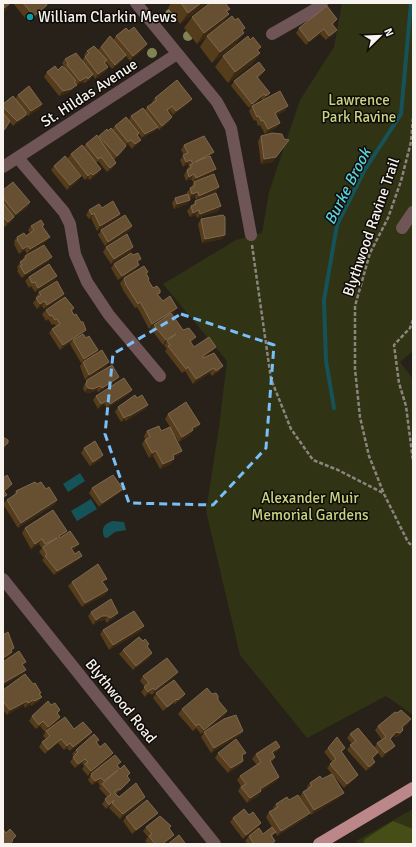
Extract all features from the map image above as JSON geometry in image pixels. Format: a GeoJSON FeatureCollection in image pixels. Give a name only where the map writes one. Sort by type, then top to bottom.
{"type":"FeatureCollection","features":[{"type":"Feature","properties":{"kind":"main road"},"geometry":{"type":"LineString","coordinates":[[319,844],[413,788]]}},
{"type":"Feature","properties":{"kind":"street"},"geometry":{"type":"LineString","coordinates":[[136,3],[217,102],[231,128],[250,235]]}},
{"type":"Feature","properties":{"kind":"street"},"geometry":{"type":"LineString","coordinates":[[272,34],[314,10],[322,3]]}},
{"type":"Feature","properties":{"kind":"street","name":"St. Hildas Avenue"},"geometry":{"type":"LineString","coordinates":[[3,167],[177,54]]}},
{"type":"Feature","properties":{"kind":"street"},"geometry":{"type":"LineString","coordinates":[[18,158],[64,212],[70,224],[75,254],[87,282],[109,315],[160,376]]}},
{"type":"Feature","properties":{"kind":"street"},"geometry":{"type":"LineString","coordinates":[[402,228],[413,212]]}},
{"type":"Feature","properties":{"kind":"street","name":"Blythwood Road"},"geometry":{"type":"LineString","coordinates":[[3,579],[215,844]]}},
{"type":"Feature","properties":{"kind":"path","name":"Blythwood Ravine Trail"},"geometry":{"type":"LineString","coordinates":[[413,118],[411,142],[401,181],[388,218],[370,253],[354,306],[355,369],[360,416],[369,456],[384,494],[408,542],[413,547]]}},
{"type":"Feature","properties":{"kind":"path"},"geometry":{"type":"LineString","coordinates":[[250,235],[271,379],[291,429],[313,460],[338,470],[384,494]]}},
{"type":"Feature","properties":{"kind":"path"},"geometry":{"type":"LineString","coordinates":[[413,320],[410,328],[394,345],[398,383],[406,406],[413,461]]}},
{"type":"Feature","properties":{"kind":"highlighted area"},"geometry":{"type":"Polygon","coordinates":[[[181,314],[274,345],[266,448],[213,505],[129,503],[105,434],[113,354],[181,314]]]}},
{"type":"Feature","properties":{"kind":"green space","name":"Alexander Muir Memorial Gardens"},"geometry":{"type":"Polygon","coordinates":[[[342,3],[413,3],[413,351],[400,362],[413,379],[413,715],[386,696],[307,738],[240,655],[206,511],[219,427],[227,361],[163,284],[236,240],[262,233],[269,192],[300,100],[334,47],[342,3]]]}},
{"type":"Feature","properties":{"kind":"green space"},"geometry":{"type":"Polygon","coordinates":[[[413,809],[413,844],[358,844],[356,841],[413,809]]]}},
{"type":"Feature","properties":{"kind":"green space"},"geometry":{"type":"Polygon","coordinates":[[[393,821],[413,829],[413,844],[363,844],[365,839],[393,821]]]}},
{"type":"Feature","properties":{"kind":"water"},"geometry":{"type":"Polygon","coordinates":[[[80,473],[85,481],[68,492],[63,484],[80,473]]]}},
{"type":"Feature","properties":{"kind":"water"},"geometry":{"type":"Polygon","coordinates":[[[91,499],[97,509],[77,521],[71,511],[91,499]]]}},
{"type":"Feature","properties":{"kind":"water"},"geometry":{"type":"Polygon","coordinates":[[[113,521],[124,522],[126,530],[115,532],[107,538],[104,537],[104,527],[113,521]]]}},
{"type":"Feature","properties":{"kind":"building"},"geometry":{"type":"Polygon","coordinates":[[[3,3],[10,3],[3,9],[3,3]]]}},
{"type":"Feature","properties":{"kind":"building"},"geometry":{"type":"Polygon","coordinates":[[[23,3],[46,3],[47,5],[34,16],[23,3]]]}},
{"type":"Feature","properties":{"kind":"building"},"geometry":{"type":"Polygon","coordinates":[[[181,3],[201,3],[188,13],[181,3]]]}},
{"type":"Feature","properties":{"kind":"building"},"geometry":{"type":"Polygon","coordinates":[[[210,3],[225,3],[230,9],[226,11],[229,14],[204,33],[192,17],[210,3]]]}},
{"type":"Feature","properties":{"kind":"building"},"geometry":{"type":"Polygon","coordinates":[[[327,6],[337,19],[332,24],[337,30],[329,36],[324,29],[309,41],[299,28],[327,6]]]}},
{"type":"Feature","properties":{"kind":"building"},"geometry":{"type":"Polygon","coordinates":[[[232,16],[235,20],[238,18],[245,28],[242,30],[244,33],[220,52],[207,36],[232,16]]]}},
{"type":"Feature","properties":{"kind":"building"},"geometry":{"type":"Polygon","coordinates":[[[134,27],[147,44],[133,56],[116,36],[126,28],[129,31],[134,27]]]}},
{"type":"Feature","properties":{"kind":"building"},"geometry":{"type":"Polygon","coordinates":[[[110,36],[126,55],[115,65],[101,47],[110,36]]]}},
{"type":"Feature","properties":{"kind":"building"},"geometry":{"type":"Polygon","coordinates":[[[248,36],[250,40],[253,37],[261,47],[257,50],[260,53],[235,72],[223,56],[248,36]]]}},
{"type":"Feature","properties":{"kind":"building"},"geometry":{"type":"Polygon","coordinates":[[[94,46],[107,60],[104,62],[108,67],[98,74],[85,57],[89,53],[87,51],[94,46]]]}},
{"type":"Feature","properties":{"kind":"building"},"geometry":{"type":"Polygon","coordinates":[[[76,53],[93,74],[88,79],[87,77],[80,81],[67,65],[68,63],[65,59],[76,53]]]}},
{"type":"Feature","properties":{"kind":"building"},"geometry":{"type":"Polygon","coordinates":[[[259,62],[265,70],[257,77],[270,93],[266,96],[264,94],[252,104],[234,81],[259,62]]]}},
{"type":"Feature","properties":{"kind":"building"},"geometry":{"type":"Polygon","coordinates":[[[55,66],[58,70],[62,66],[65,68],[76,81],[74,82],[77,85],[71,89],[63,91],[47,72],[55,66]]]}},
{"type":"Feature","properties":{"kind":"building"},"geometry":{"type":"Polygon","coordinates":[[[177,80],[192,99],[176,111],[172,106],[167,110],[172,117],[162,126],[147,107],[157,100],[155,98],[177,80]]]}},
{"type":"Feature","properties":{"kind":"building"},"geometry":{"type":"Polygon","coordinates":[[[29,86],[42,104],[31,111],[18,95],[29,86]]]}},
{"type":"Feature","properties":{"kind":"building"},"geometry":{"type":"Polygon","coordinates":[[[280,91],[288,106],[275,113],[280,123],[268,129],[263,120],[261,121],[259,116],[257,117],[252,106],[280,91]]]}},
{"type":"Feature","properties":{"kind":"building"},"geometry":{"type":"Polygon","coordinates":[[[13,96],[26,112],[26,115],[17,121],[3,107],[3,104],[13,96]]]}},
{"type":"Feature","properties":{"kind":"building"},"geometry":{"type":"Polygon","coordinates":[[[143,108],[158,127],[145,134],[131,116],[143,108]]]}},
{"type":"Feature","properties":{"kind":"building"},"geometry":{"type":"Polygon","coordinates":[[[3,113],[10,121],[3,131],[3,113]]]}},
{"type":"Feature","properties":{"kind":"building"},"geometry":{"type":"Polygon","coordinates":[[[126,117],[139,133],[137,135],[141,140],[135,144],[131,140],[128,142],[115,126],[126,117]]]}},
{"type":"Feature","properties":{"kind":"building"},"geometry":{"type":"Polygon","coordinates":[[[111,128],[126,146],[117,156],[99,136],[107,129],[108,131],[111,128]]]}},
{"type":"Feature","properties":{"kind":"building"},"geometry":{"type":"Polygon","coordinates":[[[272,133],[282,134],[284,139],[289,140],[276,157],[264,159],[261,136],[272,133]]]}},
{"type":"Feature","properties":{"kind":"building"},"geometry":{"type":"Polygon","coordinates":[[[97,135],[116,163],[110,168],[101,157],[98,159],[86,144],[97,135]]]}},
{"type":"Feature","properties":{"kind":"building"},"geometry":{"type":"Polygon","coordinates":[[[204,136],[214,152],[195,162],[210,156],[216,169],[196,178],[194,174],[189,177],[187,170],[191,168],[190,165],[193,164],[191,160],[186,162],[183,155],[188,153],[184,145],[204,136]]]}},
{"type":"Feature","properties":{"kind":"building"},"geometry":{"type":"Polygon","coordinates":[[[82,145],[101,169],[93,175],[91,173],[88,176],[71,154],[82,145]]]}},
{"type":"Feature","properties":{"kind":"building"},"geometry":{"type":"Polygon","coordinates":[[[65,156],[81,176],[70,185],[54,166],[65,156]]]}},
{"type":"Feature","properties":{"kind":"building"},"geometry":{"type":"Polygon","coordinates":[[[214,174],[219,187],[199,196],[198,192],[192,194],[190,188],[195,186],[194,182],[214,174]]]}},
{"type":"Feature","properties":{"kind":"building"},"geometry":{"type":"Polygon","coordinates":[[[13,182],[30,202],[16,214],[3,198],[3,190],[13,182]]]}},
{"type":"Feature","properties":{"kind":"building"},"geometry":{"type":"Polygon","coordinates":[[[216,193],[221,206],[200,214],[199,210],[193,213],[191,206],[196,204],[195,201],[216,193]]]}},
{"type":"Feature","properties":{"kind":"building"},"geometry":{"type":"Polygon","coordinates":[[[188,194],[190,200],[177,204],[175,198],[188,194]]]}},
{"type":"Feature","properties":{"kind":"building"},"geometry":{"type":"Polygon","coordinates":[[[113,201],[120,214],[100,226],[94,213],[92,215],[89,210],[99,204],[102,208],[113,201]]]}},
{"type":"Feature","properties":{"kind":"building"},"geometry":{"type":"Polygon","coordinates":[[[3,203],[14,217],[8,222],[4,218],[3,219],[3,203]]]}},
{"type":"Feature","properties":{"kind":"building"},"geometry":{"type":"Polygon","coordinates":[[[125,215],[132,226],[108,242],[101,230],[125,215]]]}},
{"type":"Feature","properties":{"kind":"building"},"geometry":{"type":"Polygon","coordinates":[[[223,215],[225,217],[225,235],[205,239],[201,219],[223,215]]]}},
{"type":"Feature","properties":{"kind":"building"},"geometry":{"type":"Polygon","coordinates":[[[41,220],[44,225],[42,226],[50,237],[30,249],[28,246],[23,249],[17,240],[17,237],[24,233],[26,236],[34,230],[31,226],[41,220]]]}},
{"type":"Feature","properties":{"kind":"building"},"geometry":{"type":"Polygon","coordinates":[[[127,234],[133,247],[114,259],[106,247],[127,234]]]}},
{"type":"Feature","properties":{"kind":"building"},"geometry":{"type":"Polygon","coordinates":[[[44,245],[52,257],[25,274],[20,266],[22,265],[20,262],[26,258],[25,256],[44,245]]]}},
{"type":"Feature","properties":{"kind":"building"},"geometry":{"type":"Polygon","coordinates":[[[131,253],[133,255],[138,253],[141,259],[137,261],[139,265],[122,276],[114,264],[131,253]]]}},
{"type":"Feature","properties":{"kind":"building"},"geometry":{"type":"Polygon","coordinates":[[[49,264],[57,276],[38,288],[35,282],[32,283],[29,277],[49,264]]]}},
{"type":"Feature","properties":{"kind":"building"},"geometry":{"type":"Polygon","coordinates":[[[144,266],[148,272],[146,273],[149,279],[148,280],[153,288],[157,286],[160,290],[160,293],[157,294],[163,301],[170,296],[177,308],[152,324],[140,302],[138,304],[126,285],[124,278],[144,266]]]}},
{"type":"Feature","properties":{"kind":"building"},"geometry":{"type":"Polygon","coordinates":[[[57,281],[64,294],[47,305],[45,301],[40,304],[36,298],[41,295],[39,292],[57,281]]]}},
{"type":"Feature","properties":{"kind":"building"},"geometry":{"type":"Polygon","coordinates":[[[65,297],[74,308],[71,310],[74,315],[76,314],[81,322],[83,322],[86,330],[63,345],[52,329],[60,324],[52,315],[50,316],[46,310],[65,297]]]}},
{"type":"Feature","properties":{"kind":"building"},"geometry":{"type":"Polygon","coordinates":[[[171,313],[183,330],[189,328],[196,337],[190,341],[194,347],[209,337],[216,347],[203,356],[203,358],[214,353],[223,366],[216,371],[214,368],[196,379],[188,367],[186,369],[168,346],[170,345],[167,341],[176,334],[166,340],[154,325],[171,313]]]}},
{"type":"Feature","properties":{"kind":"building"},"geometry":{"type":"Polygon","coordinates":[[[83,334],[86,338],[89,336],[98,350],[84,359],[73,340],[83,334]]]}},
{"type":"Feature","properties":{"kind":"building"},"geometry":{"type":"Polygon","coordinates":[[[102,350],[109,362],[89,375],[83,362],[102,350]]]}},
{"type":"Feature","properties":{"kind":"building"},"geometry":{"type":"Polygon","coordinates":[[[112,365],[119,377],[102,388],[100,386],[93,389],[88,388],[86,385],[87,380],[112,365]]]}},
{"type":"Feature","properties":{"kind":"building"},"geometry":{"type":"Polygon","coordinates":[[[124,378],[132,390],[110,404],[108,400],[101,404],[96,396],[124,378]]]}},
{"type":"Feature","properties":{"kind":"building"},"geometry":{"type":"Polygon","coordinates":[[[135,395],[137,398],[142,395],[148,405],[124,418],[118,407],[135,395]]]}},
{"type":"Feature","properties":{"kind":"building"},"geometry":{"type":"Polygon","coordinates":[[[186,402],[200,424],[192,428],[193,430],[182,437],[168,414],[186,402]]]}},
{"type":"Feature","properties":{"kind":"building"},"geometry":{"type":"Polygon","coordinates":[[[159,426],[161,431],[170,427],[182,451],[173,455],[174,459],[163,464],[156,451],[152,453],[145,440],[150,437],[147,431],[159,426]]]}},
{"type":"Feature","properties":{"kind":"building"},"geometry":{"type":"Polygon","coordinates":[[[3,437],[8,440],[8,443],[3,447],[3,437]]]}},
{"type":"Feature","properties":{"kind":"building"},"geometry":{"type":"Polygon","coordinates":[[[95,441],[103,455],[93,462],[84,448],[95,441]]]}},
{"type":"Feature","properties":{"kind":"building"},"geometry":{"type":"Polygon","coordinates":[[[7,475],[12,484],[4,491],[7,495],[3,497],[3,478],[7,475]]]}},
{"type":"Feature","properties":{"kind":"building"},"geometry":{"type":"Polygon","coordinates":[[[113,475],[123,489],[102,503],[92,488],[113,475]]]}},
{"type":"Feature","properties":{"kind":"building"},"geometry":{"type":"Polygon","coordinates":[[[35,482],[37,484],[41,482],[46,489],[49,487],[57,500],[21,523],[7,500],[17,493],[16,491],[35,482]]]}},
{"type":"Feature","properties":{"kind":"building"},"geometry":{"type":"Polygon","coordinates":[[[53,510],[67,531],[59,536],[60,538],[70,531],[79,544],[71,548],[75,554],[79,551],[82,556],[57,571],[45,556],[47,555],[43,547],[57,538],[45,544],[42,539],[35,544],[25,528],[53,510]]]}},
{"type":"Feature","properties":{"kind":"building"},"geometry":{"type":"Polygon","coordinates":[[[98,564],[107,579],[102,581],[108,590],[85,603],[72,582],[98,564]]]}},
{"type":"Feature","properties":{"kind":"building"},"geometry":{"type":"Polygon","coordinates":[[[111,599],[118,613],[110,618],[108,616],[102,616],[96,620],[91,612],[111,599]]]}},
{"type":"Feature","properties":{"kind":"building"},"geometry":{"type":"Polygon","coordinates":[[[134,611],[144,626],[113,645],[103,630],[134,611]]]}},
{"type":"Feature","properties":{"kind":"building"},"geometry":{"type":"Polygon","coordinates":[[[8,632],[14,648],[11,650],[12,652],[3,658],[3,635],[8,632]]]}},
{"type":"Feature","properties":{"kind":"building"},"geometry":{"type":"Polygon","coordinates":[[[139,637],[143,641],[145,639],[149,644],[147,646],[152,653],[136,666],[123,650],[139,637]]]}},
{"type":"Feature","properties":{"kind":"building"},"geometry":{"type":"Polygon","coordinates":[[[19,651],[26,662],[22,664],[26,670],[3,683],[3,662],[19,651]]]}},
{"type":"Feature","properties":{"kind":"building"},"geometry":{"type":"Polygon","coordinates":[[[167,658],[178,672],[155,690],[153,688],[148,692],[144,687],[149,683],[143,676],[167,658]]]}},
{"type":"Feature","properties":{"kind":"building"},"geometry":{"type":"Polygon","coordinates":[[[25,674],[33,684],[35,683],[41,693],[39,694],[42,697],[28,703],[27,701],[10,710],[3,701],[3,690],[25,674]]]}},
{"type":"Feature","properties":{"kind":"building"},"geometry":{"type":"Polygon","coordinates":[[[174,680],[185,694],[167,707],[156,693],[174,680]]]}},
{"type":"Feature","properties":{"kind":"building"},"geometry":{"type":"Polygon","coordinates":[[[207,688],[212,694],[216,693],[218,700],[227,711],[204,730],[199,724],[196,726],[182,709],[207,688]]]}},
{"type":"Feature","properties":{"kind":"building"},"geometry":{"type":"Polygon","coordinates":[[[48,701],[51,705],[55,703],[60,710],[57,713],[60,717],[48,727],[43,721],[39,725],[32,716],[48,701]]]}},
{"type":"Feature","properties":{"kind":"building"},"geometry":{"type":"Polygon","coordinates":[[[401,710],[411,719],[402,727],[403,730],[400,733],[396,732],[390,739],[395,746],[385,753],[377,743],[386,737],[378,726],[395,712],[397,713],[401,710]]]}},
{"type":"Feature","properties":{"kind":"building"},"geometry":{"type":"Polygon","coordinates":[[[236,715],[243,731],[214,748],[204,732],[224,719],[236,715]]]}},
{"type":"Feature","properties":{"kind":"building"},"geometry":{"type":"Polygon","coordinates":[[[65,717],[74,729],[83,722],[92,732],[73,747],[70,743],[67,746],[61,739],[48,750],[42,742],[50,736],[46,731],[65,717]]]}},
{"type":"Feature","properties":{"kind":"building"},"geometry":{"type":"Polygon","coordinates":[[[358,728],[378,752],[372,758],[375,762],[369,767],[350,745],[356,741],[350,734],[358,728]]]}},
{"type":"Feature","properties":{"kind":"building"},"geometry":{"type":"Polygon","coordinates":[[[94,734],[99,740],[96,742],[100,747],[105,743],[113,753],[91,771],[85,764],[88,762],[85,759],[78,764],[73,757],[78,752],[76,750],[94,734]]]}},
{"type":"Feature","properties":{"kind":"building"},"geometry":{"type":"Polygon","coordinates":[[[337,737],[345,748],[341,751],[358,775],[347,784],[330,764],[336,759],[328,748],[337,737]]]}},
{"type":"Feature","properties":{"kind":"building"},"geometry":{"type":"Polygon","coordinates":[[[236,739],[246,753],[242,755],[243,761],[231,768],[218,753],[236,739]]]}},
{"type":"Feature","properties":{"kind":"building"},"geometry":{"type":"Polygon","coordinates":[[[276,741],[280,747],[272,752],[275,757],[270,761],[279,777],[260,789],[261,791],[250,798],[241,787],[246,784],[240,776],[261,762],[256,754],[276,741]]]}},
{"type":"Feature","properties":{"kind":"building"},"geometry":{"type":"Polygon","coordinates":[[[115,755],[121,762],[117,765],[120,769],[124,765],[130,773],[127,776],[130,780],[120,790],[119,789],[114,792],[119,797],[136,783],[145,797],[123,814],[112,803],[114,800],[109,805],[105,799],[111,794],[102,784],[118,770],[104,781],[101,778],[95,781],[91,776],[92,773],[115,755]]]}},
{"type":"Feature","properties":{"kind":"building"},"geometry":{"type":"Polygon","coordinates":[[[332,774],[344,793],[314,810],[303,792],[312,786],[310,783],[320,776],[322,779],[332,774]]]}},
{"type":"Feature","properties":{"kind":"building"},"geometry":{"type":"Polygon","coordinates":[[[298,795],[310,813],[281,831],[269,812],[278,807],[276,804],[287,797],[289,800],[298,795]]]}},
{"type":"Feature","properties":{"kind":"building"},"geometry":{"type":"Polygon","coordinates":[[[147,800],[158,813],[136,830],[126,817],[147,800]]]}},
{"type":"Feature","properties":{"kind":"building"},"geometry":{"type":"Polygon","coordinates":[[[244,809],[249,815],[253,812],[261,823],[246,835],[233,818],[244,809]]]}},
{"type":"Feature","properties":{"kind":"building"},"geometry":{"type":"Polygon","coordinates":[[[160,816],[171,826],[169,828],[174,835],[162,844],[155,844],[149,836],[152,834],[146,827],[160,816]]]}},
{"type":"Feature","properties":{"kind":"building"},"geometry":{"type":"Polygon","coordinates":[[[272,827],[276,832],[271,835],[275,841],[271,844],[254,844],[249,836],[259,828],[263,834],[272,827]]]}},
{"type":"Feature","properties":{"kind":"building"},"geometry":{"type":"Polygon","coordinates":[[[3,829],[6,833],[10,829],[16,836],[9,844],[3,844],[3,829]]]}},
{"type":"Feature","properties":{"kind":"building"},"geometry":{"type":"Polygon","coordinates":[[[179,835],[185,843],[168,844],[179,835]]]}},
{"type":"Feature","properties":{"kind":"waterway","name":"Burke Brook"},"geometry":{"type":"LineString","coordinates":[[334,408],[326,361],[324,300],[337,225],[364,171],[401,114],[411,3]]}},
{"type":"Feature","properties":{"kind":"place","name":"William Clarkin Mews"},"geometry":{"type":"Point","coordinates":[30,17]}},
{"type":"Feature","properties":{"kind":"park label","name":"Lawrence Park Ravine"},"geometry":{"type":"Point","coordinates":[359,108]}}]}
